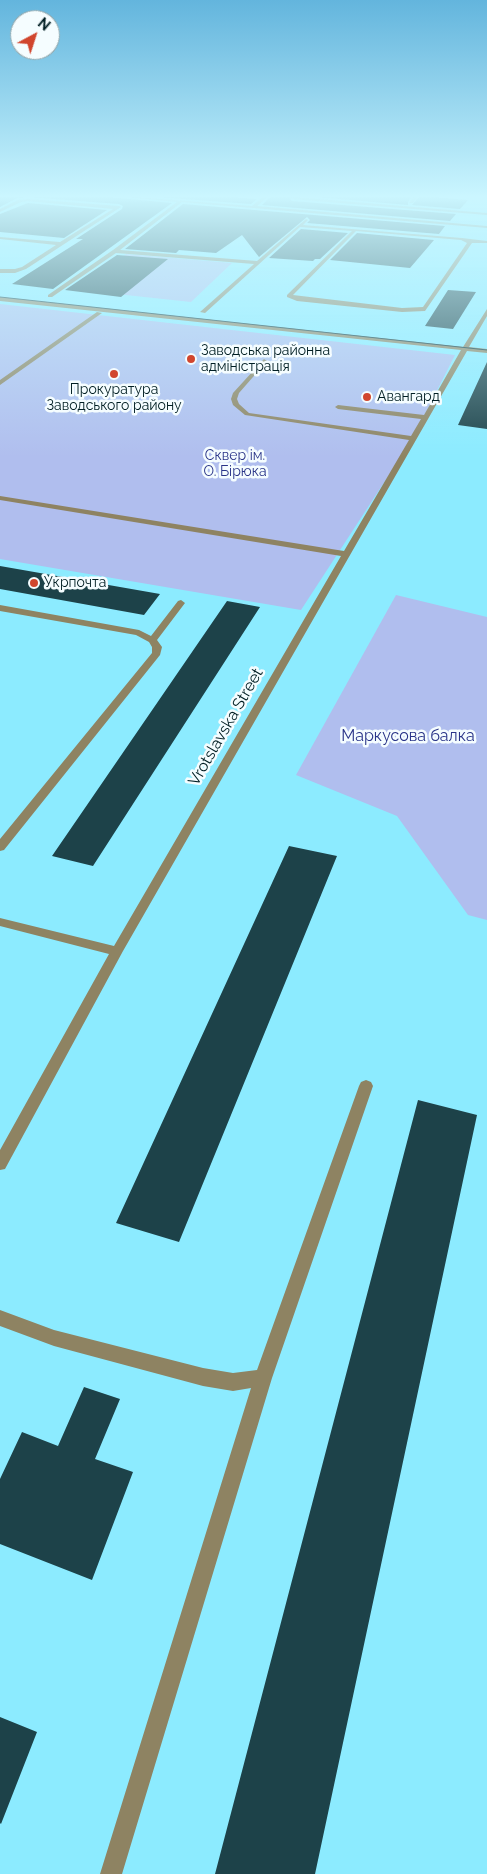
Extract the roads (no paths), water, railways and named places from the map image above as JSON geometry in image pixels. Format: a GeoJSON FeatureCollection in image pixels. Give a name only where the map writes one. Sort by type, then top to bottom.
{"type":"FeatureCollection","features":[{"type":"Feature","properties":{"kind":"street"},"geometry":{"type":"LineString","coordinates":[[50,296],[70,282]]}},
{"type":"Feature","properties":{"kind":"street"},"geometry":{"type":"LineString","coordinates":[[202,312],[235,282]]}},
{"type":"Feature","properties":{"kind":"street"},"geometry":{"type":"LineString","coordinates":[[303,282],[289,296],[297,299],[402,310],[426,309],[443,282]]}},
{"type":"Feature","properties":{"kind":"street"},"geometry":{"type":"LineString","coordinates":[[40,295],[59,297]]}},
{"type":"Feature","properties":{"kind":"street"},"geometry":{"type":"LineString","coordinates":[[0,299],[468,343],[487,351]]}},
{"type":"Feature","properties":{"kind":"street"},"geometry":{"type":"LineString","coordinates":[[193,311],[212,313]]}},
{"type":"Feature","properties":{"kind":"street","name":"Vrotslavska Street"},"geometry":{"type":"LineString","coordinates":[[0,1164],[117,951],[487,311]]}},
{"type":"Feature","properties":{"kind":"street"},"geometry":{"type":"LineString","coordinates":[[0,382],[99,313]]}},
{"type":"Feature","properties":{"kind":"street"},"geometry":{"type":"LineString","coordinates":[[264,361],[236,393],[234,399],[236,405],[248,414],[413,438]]}},
{"type":"Feature","properties":{"kind":"street"},"geometry":{"type":"LineString","coordinates":[[338,407],[425,418]]}},
{"type":"Feature","properties":{"kind":"street"},"geometry":{"type":"LineString","coordinates":[[0,498],[346,554]]}},
{"type":"Feature","properties":{"kind":"street"},"geometry":{"type":"LineString","coordinates":[[152,640],[181,603]]}},
{"type":"Feature","properties":{"kind":"street"},"geometry":{"type":"LineString","coordinates":[[0,608],[140,632],[152,640],[157,648],[157,653],[0,847]]}},
{"type":"Feature","properties":{"kind":"street"},"geometry":{"type":"LineString","coordinates":[[0,922],[117,951]]}},
{"type":"Feature","properties":{"kind":"street"},"geometry":{"type":"LineString","coordinates":[[111,1874],[263,1378],[366,1086]]}},
{"type":"Feature","properties":{"kind":"street"},"geometry":{"type":"LineString","coordinates":[[0,1318],[54,1338],[204,1377],[233,1382],[263,1378]]}},
{"type":"Feature","properties":{"kind":"tram line"},"geometry":{"type":"LineString","coordinates":[[0,297],[487,350]]}},
{"type":"Feature","properties":{"kind":"place","name":"Заводська районна адміністрація"},"geometry":{"type":"Point","coordinates":[191,359]}},
{"type":"Feature","properties":{"kind":"place","name":"Прокуратура Заводського району"},"geometry":{"type":"Point","coordinates":[114,374]}},
{"type":"Feature","properties":{"kind":"place","name":"Авангард"},"geometry":{"type":"Point","coordinates":[367,397]}},
{"type":"Feature","properties":{"kind":"place","name":"Укрпочта"},"geometry":{"type":"Point","coordinates":[34,583]}},
{"type":"Feature","properties":{"kind":"park label","name":"Сквер ім. О. Бірюка"},"geometry":{"type":"Point","coordinates":[235,464]}},
{"type":"Feature","properties":{"kind":"park label","name":"Маркусова балка"},"geometry":{"type":"Point","coordinates":[408,736]}}]}
